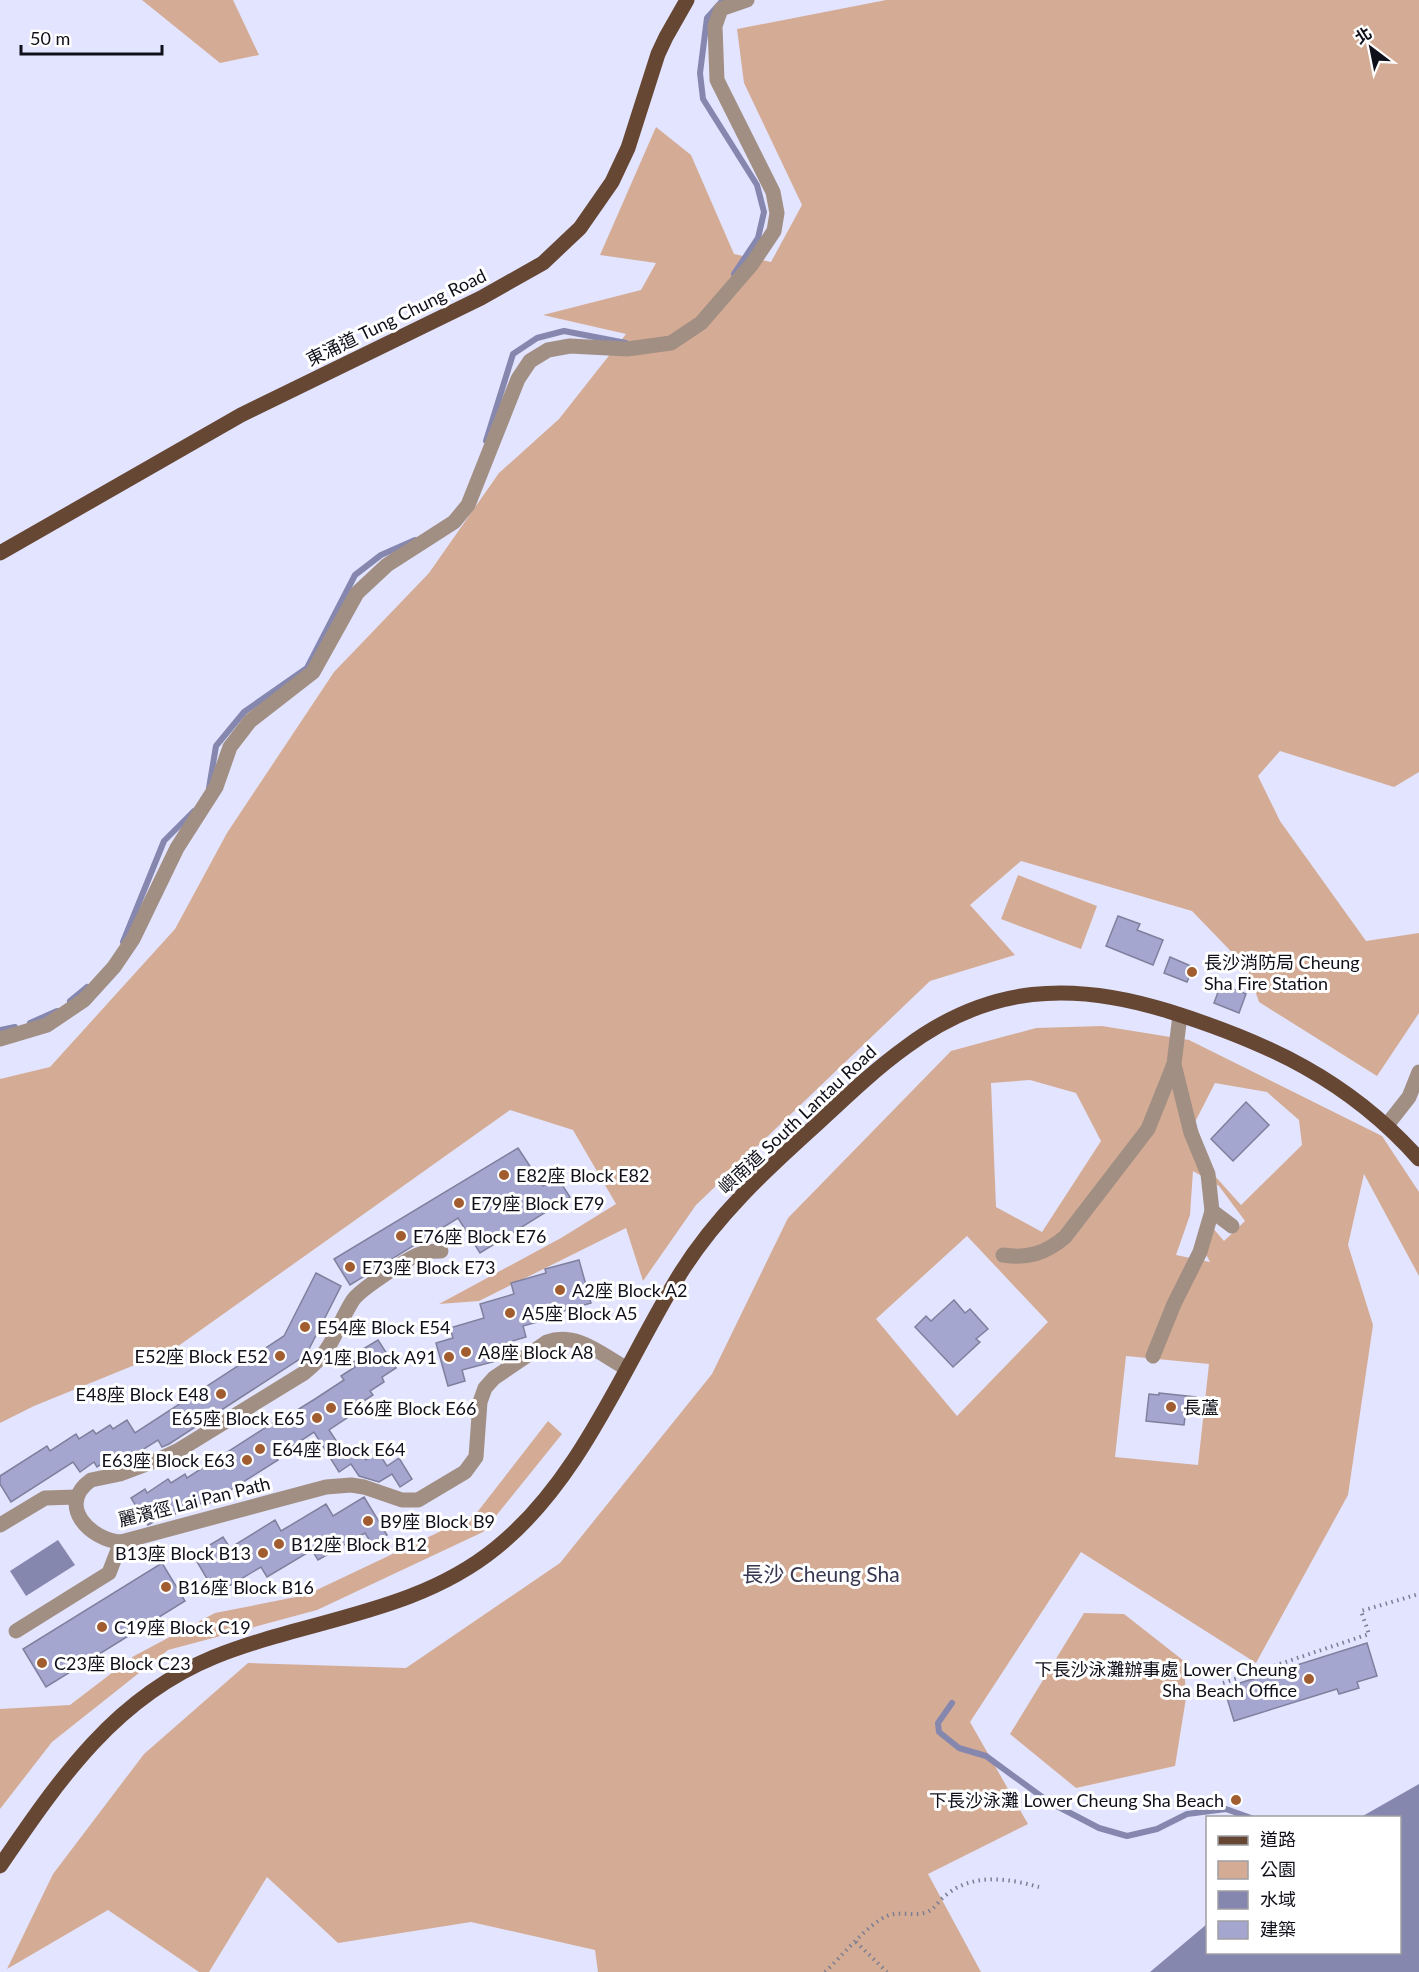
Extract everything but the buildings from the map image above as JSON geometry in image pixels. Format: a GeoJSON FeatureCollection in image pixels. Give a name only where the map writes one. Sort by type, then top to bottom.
{"type":"FeatureCollection","features":[{"type":"Feature","properties":{"kind":"main road","name":"東涌道 Tung Chung Road"},"geometry":{"type":"LineString","coordinates":[[0,553],[241,415],[520,278],[543,263],[565,243],[602,199],[628,148],[650,75],[666,36],[687,0]]}},
{"type":"Feature","properties":{"kind":"main road","name":"嶼南道 South Lantau Road"},"geometry":{"type":"LineString","coordinates":[[0,1866],[87,1750],[123,1712],[163,1683],[230,1651],[366,1611],[428,1589],[466,1569],[495,1550],[528,1519],[560,1481],[682,1270],[716,1223],[738,1198],[870,1076],[910,1043],[952,1019],[993,1002],[1032,994],[1058,992],[1098,994],[1180,1015],[1266,1047],[1313,1070],[1358,1101],[1386,1125],[1419,1159]]}},
{"type":"Feature","properties":{"kind":"street"},"geometry":{"type":"LineString","coordinates":[[0,1039],[47,1025],[84,1000],[114,967],[133,939],[177,848],[216,787],[230,747],[250,721],[313,672],[357,593],[387,565],[454,522],[468,505],[518,379],[530,362],[548,350],[570,346],[627,349],[671,343],[701,323],[752,264],[774,231],[777,213],[773,192],[717,80],[716,26],[721,9],[747,0]]}},
{"type":"Feature","properties":{"kind":"street"},"geometry":{"type":"LineString","coordinates":[[1003,1255],[1030,1256],[1043,1252],[1065,1237],[1148,1129],[1174,1064],[1180,1015]]}},
{"type":"Feature","properties":{"kind":"street"},"geometry":{"type":"LineString","coordinates":[[1154,1356],[1174,1304],[1200,1252],[1212,1211],[1208,1174],[1191,1132],[1174,1064]]}},
{"type":"Feature","properties":{"kind":"street"},"geometry":{"type":"LineString","coordinates":[[1386,1125],[1409,1097],[1419,1072]]}},
{"type":"Feature","properties":{"kind":"street"},"geometry":{"type":"LineString","coordinates":[[1212,1211],[1232,1226]]}},
{"type":"Feature","properties":{"kind":"street"},"geometry":{"type":"LineString","coordinates":[[0,1525],[45,1498],[77,1497],[80,1490],[92,1480],[140,1467],[170,1455],[304,1373],[330,1347],[352,1302],[362,1290],[422,1253],[441,1251]]}},
{"type":"Feature","properties":{"kind":"street","name":"麗濱徑 Lai Pan Path"},"geometry":{"type":"LineString","coordinates":[[77,1497],[77,1511],[86,1526],[93,1533],[111,1542],[122,1542],[326,1487],[351,1485],[402,1500],[418,1500],[470,1468],[476,1457],[480,1402],[485,1388],[494,1378],[548,1342],[555,1339],[573,1339],[626,1368]]}},
{"type":"Feature","properties":{"kind":"street"},"geometry":{"type":"LineString","coordinates":[[16,1631],[109,1573],[122,1542]]}},
{"type":"Feature","properties":{"kind":"path"},"geometry":{"type":"LineString","coordinates":[[1223,1683],[1369,1634],[1361,1611],[1419,1594]]}},
{"type":"Feature","properties":{"kind":"path"},"geometry":{"type":"LineString","coordinates":[[825,1972],[888,1915],[924,1913],[936,1907],[944,1896],[961,1885],[992,1879],[1012,1880],[1039,1887]]}},
{"type":"Feature","properties":{"kind":"path"},"geometry":{"type":"LineString","coordinates":[[856,1942],[887,1972]]}},
{"type":"Feature","properties":{"kind":"green space"},"geometry":{"type":"Polygon","coordinates":[[[142,0],[233,0],[259,55],[220,63],[142,0]]]}},
{"type":"Feature","properties":{"kind":"green space"},"geometry":{"type":"Polygon","coordinates":[[[886,0],[1419,0],[1419,772],[1394,787],[1280,751],[1258,776],[1280,821],[1366,941],[1419,933],[1419,1013],[1377,1076],[1259,1002],[1247,968],[1192,911],[1021,861],[970,905],[1015,955],[930,981],[696,1205],[643,1281],[626,1228],[479,1301],[439,1304],[561,1238],[616,1204],[573,1130],[510,1110],[174,1349],[34,1406],[0,1423],[0,1079],[50,1067],[175,929],[227,833],[334,672],[429,573],[499,473],[559,419],[626,334],[543,315],[641,290],[656,263],[600,255],[656,127],[691,155],[734,254],[771,262],[802,205],[744,83],[737,29],[886,0]]]}},
{"type":"Feature","properties":{"kind":"green space"},"geometry":{"type":"Polygon","coordinates":[[[1018,875],[1097,906],[1081,949],[1001,919],[1018,875]]]}},
{"type":"Feature","properties":{"kind":"green space"},"geometry":{"type":"Polygon","coordinates":[[[1102,1026],[1189,1040],[1382,1136],[1419,1192],[1419,1276],[1364,1174],[1348,1245],[1373,1325],[1348,1495],[1256,1663],[1081,1552],[970,1722],[1028,1824],[928,1874],[981,1972],[598,1972],[595,1950],[471,1922],[338,1943],[267,1877],[209,1972],[199,1972],[108,1910],[7,1969],[53,1874],[144,1754],[248,1663],[406,1668],[560,1563],[712,1374],[788,1218],[951,1051],[1036,1028],[1102,1026]],[[1030,1080],[991,1083],[996,1207],[1042,1232],[1101,1141],[1076,1093],[1030,1080]],[[1215,1083],[1195,1122],[1214,1175],[1241,1205],[1302,1145],[1299,1120],[1267,1092],[1215,1083]],[[1193,1171],[1190,1215],[1176,1255],[1210,1262],[1198,1239],[1212,1227],[1224,1241],[1245,1221],[1219,1186],[1193,1171]],[[967,1236],[876,1319],[957,1416],[1048,1322],[967,1236]],[[1126,1356],[1115,1457],[1198,1465],[1209,1364],[1126,1356]]]}},
{"type":"Feature","properties":{"kind":"green space"},"geometry":{"type":"Polygon","coordinates":[[[548,1421],[562,1434],[483,1532],[317,1610],[168,1650],[52,1742],[0,1809],[0,1709],[70,1705],[134,1656],[215,1613],[306,1595],[475,1515],[548,1421]]]}},
{"type":"Feature","properties":{"kind":"green space"},"geometry":{"type":"Polygon","coordinates":[[[1084,1613],[1124,1614],[1184,1661],[1186,1698],[1175,1766],[1076,1788],[1010,1734],[1084,1613]]]}},
{"type":"Feature","properties":{"kind":"water"},"geometry":{"type":"Polygon","coordinates":[[[58,1540],[75,1565],[26,1596],[10,1571],[58,1540]]]}},
{"type":"Feature","properties":{"kind":"water"},"geometry":{"type":"Polygon","coordinates":[[[1419,1784],[1419,1972],[1150,1972],[1206,1925],[1206,1954],[1401,1954],[1401,1816],[1363,1816],[1419,1784]]]}},
{"type":"Feature","properties":{"kind":"waterway"},"geometry":{"type":"LineString","coordinates":[[723,0],[707,18],[700,73],[703,99],[757,185],[764,212],[758,238],[734,274]]}},
{"type":"Feature","properties":{"kind":"waterway"},"geometry":{"type":"LineString","coordinates":[[486,441],[513,354],[537,338],[564,331],[626,343]]}},
{"type":"Feature","properties":{"kind":"waterway"},"geometry":{"type":"LineString","coordinates":[[209,788],[216,746],[244,712],[307,668],[355,575],[381,555],[415,540]]}},
{"type":"Feature","properties":{"kind":"waterway"},"geometry":{"type":"LineString","coordinates":[[123,942],[164,841],[194,811]]}},
{"type":"Feature","properties":{"kind":"waterway"},"geometry":{"type":"LineString","coordinates":[[70,1001],[87,987]]}},
{"type":"Feature","properties":{"kind":"waterway"},"geometry":{"type":"LineString","coordinates":[[30,1023],[57,1011]]}},
{"type":"Feature","properties":{"kind":"waterway"},"geometry":{"type":"LineString","coordinates":[[0,1030],[15,1027]]}},
{"type":"Feature","properties":{"kind":"waterway"},"geometry":{"type":"LineString","coordinates":[[952,1703],[938,1723],[939,1732],[959,1748],[986,1756],[1049,1802],[1099,1828],[1127,1836],[1157,1829],[1187,1814],[1226,1809],[1245,1816]]}},
{"type":"Feature","properties":{"kind":"place","name":"長沙消防局 Cheung Sha Fire Station"},"geometry":{"type":"Point","coordinates":[1192,972]}},
{"type":"Feature","properties":{"kind":"place","name":"E82座 Block E82"},"geometry":{"type":"Point","coordinates":[504,1175]}},
{"type":"Feature","properties":{"kind":"place","name":"E79座 Block E79"},"geometry":{"type":"Point","coordinates":[459,1203]}},
{"type":"Feature","properties":{"kind":"place","name":"E76座 Block E76"},"geometry":{"type":"Point","coordinates":[401,1236]}},
{"type":"Feature","properties":{"kind":"place","name":"E73座 Block E73"},"geometry":{"type":"Point","coordinates":[350,1267]}},
{"type":"Feature","properties":{"kind":"place","name":"A2座 Block A2"},"geometry":{"type":"Point","coordinates":[560,1290]}},
{"type":"Feature","properties":{"kind":"place","name":"A5座 Block A5"},"geometry":{"type":"Point","coordinates":[510,1313]}},
{"type":"Feature","properties":{"kind":"place","name":"E54座 Block E54"},"geometry":{"type":"Point","coordinates":[305,1327]}},
{"type":"Feature","properties":{"kind":"place","name":"A8座 Block A8"},"geometry":{"type":"Point","coordinates":[466,1352]}},
{"type":"Feature","properties":{"kind":"place","name":"E52座 Block E52"},"geometry":{"type":"Point","coordinates":[280,1356]}},
{"type":"Feature","properties":{"kind":"place","name":"A91座 Block A91"},"geometry":{"type":"Point","coordinates":[449,1357]}},
{"type":"Feature","properties":{"kind":"place","name":"E48座 Block E48"},"geometry":{"type":"Point","coordinates":[221,1394]}},
{"type":"Feature","properties":{"kind":"place","name":"長蘆"},"geometry":{"type":"Point","coordinates":[1171,1407]}},
{"type":"Feature","properties":{"kind":"place","name":"E66座 Block E66"},"geometry":{"type":"Point","coordinates":[331,1408]}},
{"type":"Feature","properties":{"kind":"place","name":"E65座 Block E65"},"geometry":{"type":"Point","coordinates":[317,1418]}},
{"type":"Feature","properties":{"kind":"place","name":"E64座 Block E64"},"geometry":{"type":"Point","coordinates":[260,1449]}},
{"type":"Feature","properties":{"kind":"place","name":"E63座 Block E63"},"geometry":{"type":"Point","coordinates":[247,1460]}},
{"type":"Feature","properties":{"kind":"place","name":"B9座 Block B9"},"geometry":{"type":"Point","coordinates":[368,1521]}},
{"type":"Feature","properties":{"kind":"place","name":"B12座 Block B12"},"geometry":{"type":"Point","coordinates":[279,1544]}},
{"type":"Feature","properties":{"kind":"place","name":"B13座 Block B13"},"geometry":{"type":"Point","coordinates":[263,1553]}},
{"type":"Feature","properties":{"kind":"place","name":"B16座 Block B16"},"geometry":{"type":"Point","coordinates":[166,1587]}},
{"type":"Feature","properties":{"kind":"place","name":"C19座 Block C19"},"geometry":{"type":"Point","coordinates":[102,1627]}},
{"type":"Feature","properties":{"kind":"place","name":"C23座 Block C23"},"geometry":{"type":"Point","coordinates":[42,1663]}},
{"type":"Feature","properties":{"kind":"place","name":"下長沙泳灘辦事處 Lower Cheung Sha Beach Office"},"geometry":{"type":"Point","coordinates":[1309,1679]}},
{"type":"Feature","properties":{"kind":"place","name":"下長沙泳灘 Lower Cheung Sha Beach"},"geometry":{"type":"Point","coordinates":[1236,1800]}},
{"type":"Feature","properties":{"kind":"district","name":"長沙 Cheung Sha"},"geometry":{"type":"Point","coordinates":[821,1573]}}]}
